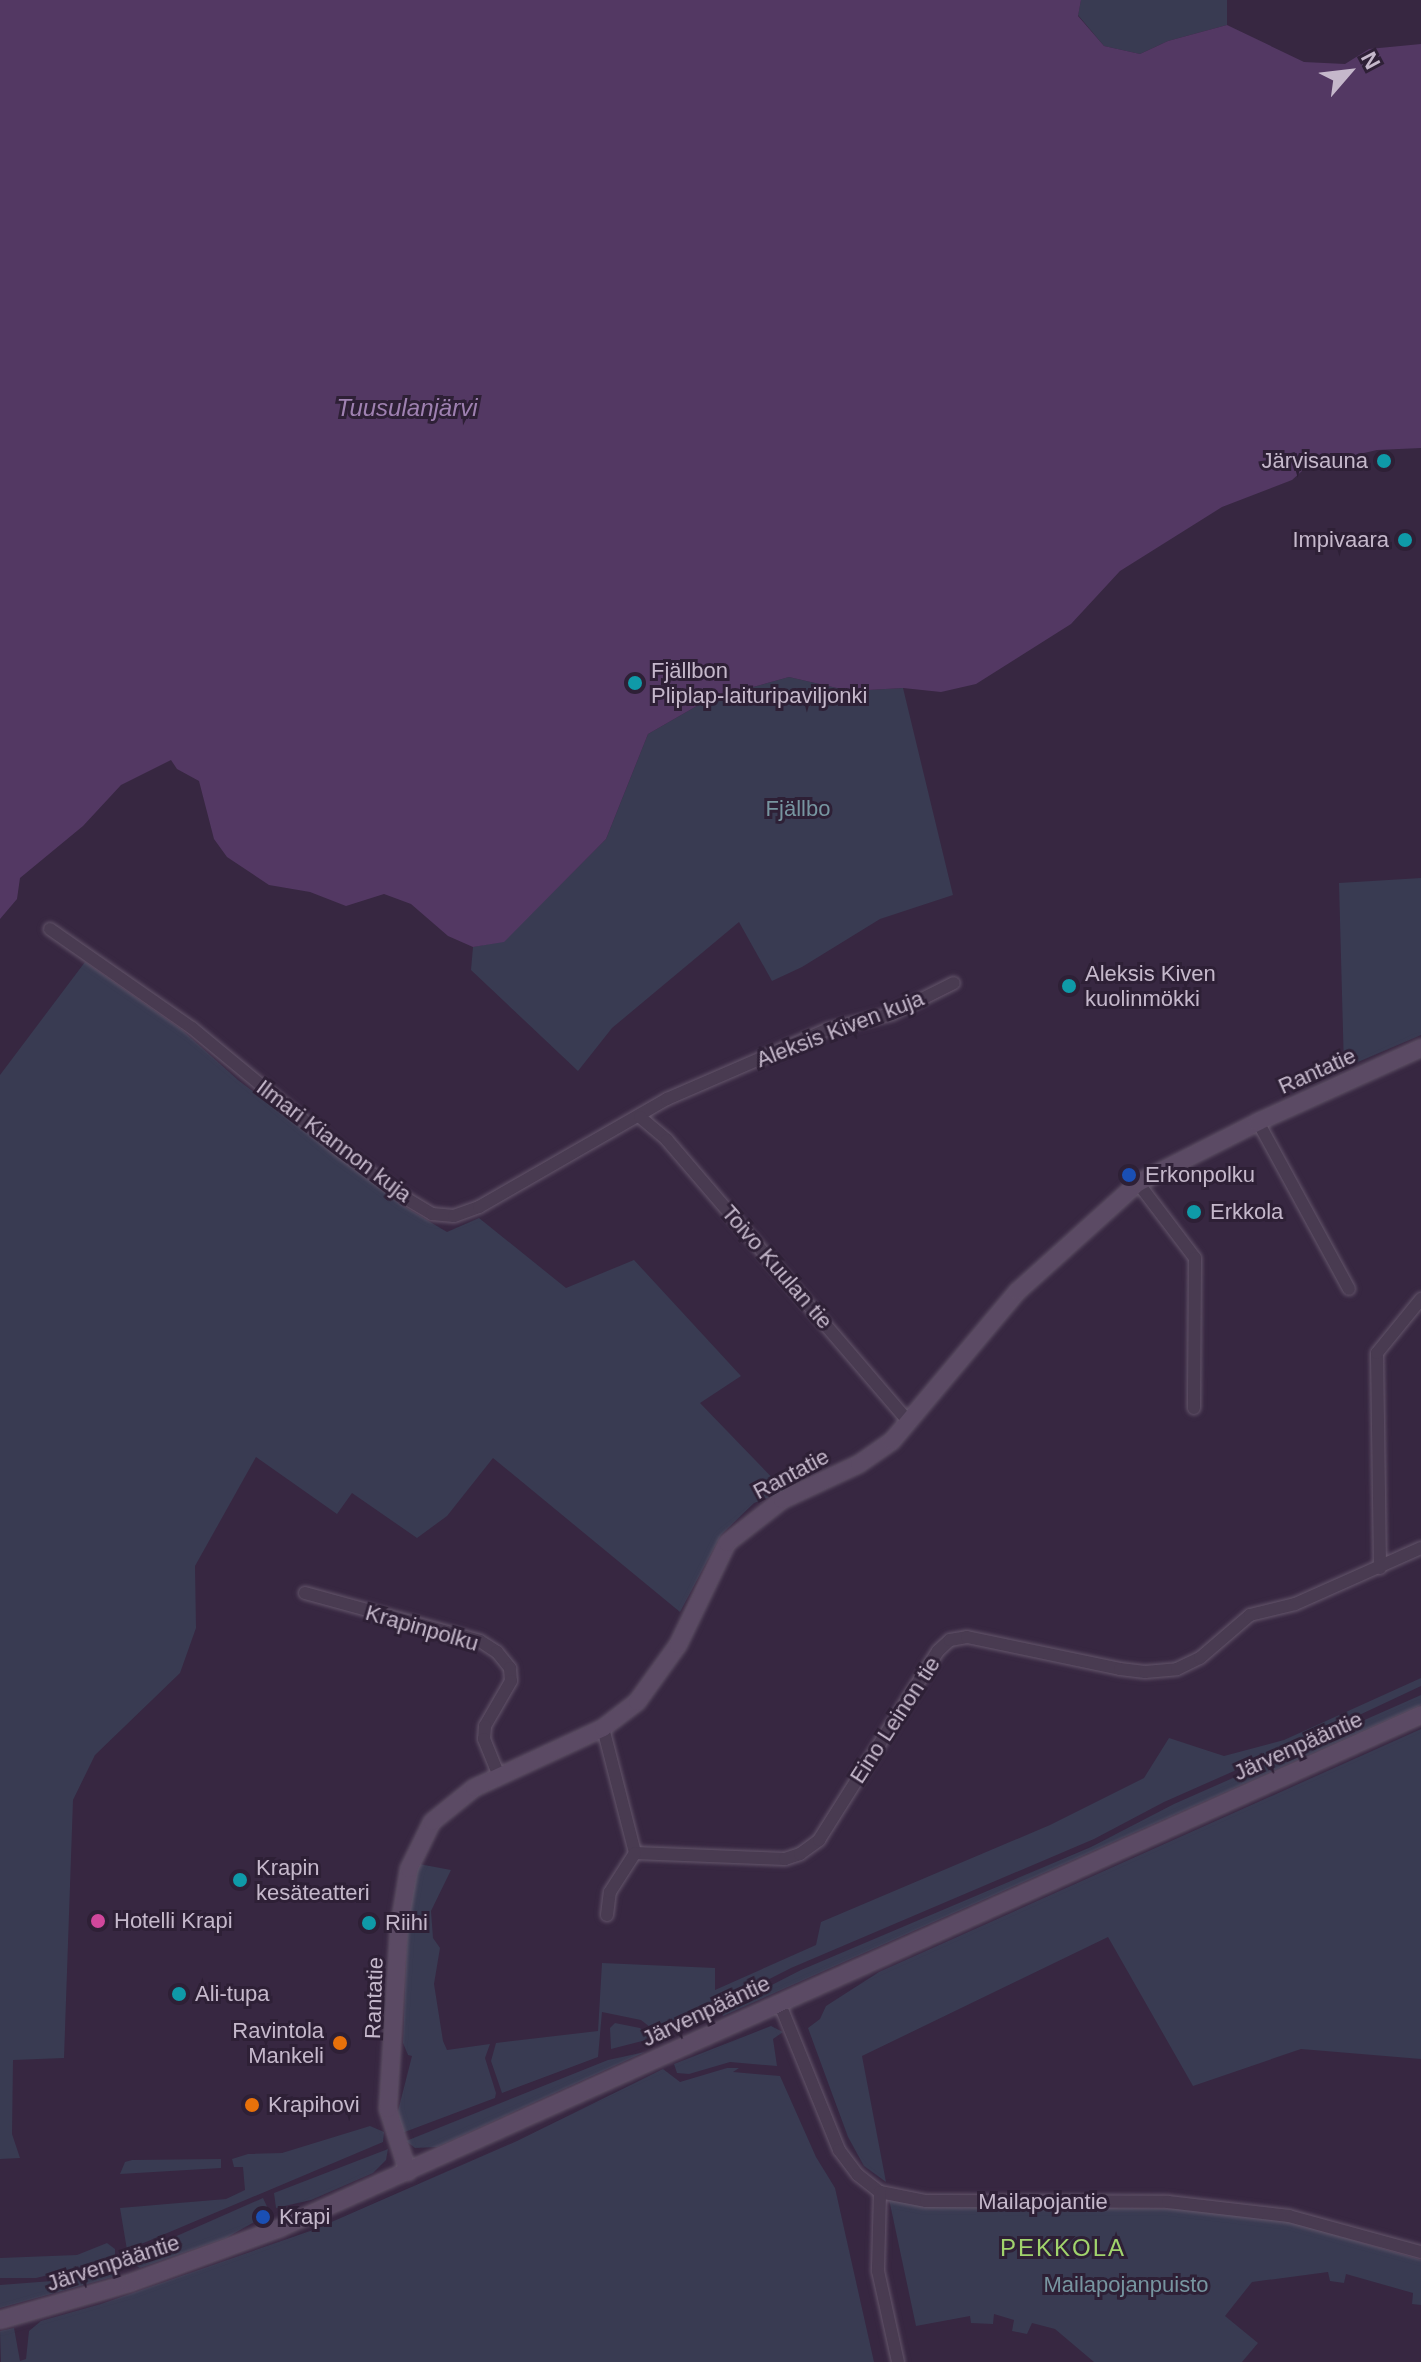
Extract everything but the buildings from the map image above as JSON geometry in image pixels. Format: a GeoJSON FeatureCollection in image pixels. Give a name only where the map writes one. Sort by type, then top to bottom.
{"type":"FeatureCollection","features":[{"type":"Feature","properties":{"kind":"street","name":"Ilmari Kiannon kuja"},"geometry":{"type":"LineString","coordinates":[[50,929],[192,1028],[342,1152],[432,1214],[454,1216],[479,1207],[640,1117]]}},
{"type":"Feature","properties":{"kind":"street","name":"Aleksis Kiven kuja"},"geometry":{"type":"LineString","coordinates":[[640,1117],[667,1099],[829,1029],[892,1014],[954,983]]}},
{"type":"Feature","properties":{"kind":"street","name":"Rantatie"},"geometry":{"type":"LineString","coordinates":[[408,2172],[388,2109],[401,1902],[409,1869],[432,1822],[449,1805],[499,1776],[603,1728],[637,1702],[678,1645],[727,1543],[782,1500],[859,1464],[892,1441],[1018,1291],[1138,1183],[1258,1122],[1421,1048]]}},
{"type":"Feature","properties":{"kind":"street","name":"Toivo Kuulan tie"},"geometry":{"type":"LineString","coordinates":[[640,1117],[667,1140],[908,1421]]}},
{"type":"Feature","properties":{"kind":"street"},"geometry":{"type":"LineString","coordinates":[[1258,1122],[1349,1289]]}},
{"type":"Feature","properties":{"kind":"street"},"geometry":{"type":"LineString","coordinates":[[1138,1183],[1195,1258],[1194,1408]]}},
{"type":"Feature","properties":{"kind":"street"},"geometry":{"type":"LineString","coordinates":[[1380,1568],[1377,1353],[1421,1299]]}},
{"type":"Feature","properties":{"kind":"street","name":"Eino Leinon tie"},"geometry":{"type":"LineString","coordinates":[[635,1853],[785,1859],[800,1854],[819,1840],[938,1651],[950,1640],[967,1637],[1120,1669],[1145,1672],[1177,1669],[1200,1658],[1250,1615],[1295,1604],[1421,1548]]}},
{"type":"Feature","properties":{"kind":"street","name":"Krapinpolku"},"geometry":{"type":"LineString","coordinates":[[305,1593],[480,1641],[497,1652],[510,1668],[511,1681],[485,1726],[484,1739],[499,1776]]}},
{"type":"Feature","properties":{"kind":"street","name":"Järvenpääntie"},"geometry":{"type":"LineString","coordinates":[[0,2320],[130,2283],[225,2250],[408,2172],[1421,1715]]}},
{"type":"Feature","properties":{"kind":"street"},"geometry":{"type":"LineString","coordinates":[[603,1728],[635,1853],[610,1892],[607,1915]]}},
{"type":"Feature","properties":{"kind":"street"},"geometry":{"type":"LineString","coordinates":[[779,2002],[839,2150],[858,2175],[880,2192],[878,2271],[898,2362]]}},
{"type":"Feature","properties":{"kind":"street","name":"Mailapojantie"},"geometry":{"type":"LineString","coordinates":[[880,2192],[926,2201],[1168,2202],[1289,2216],[1421,2252]]}},
{"type":"Feature","properties":{"kind":"green space"},"geometry":{"type":"Polygon","coordinates":[[[1081,0],[1227,0],[1227,25],[1168,41],[1140,54],[1104,46],[1078,15],[1081,0]]]}},
{"type":"Feature","properties":{"kind":"green space","name":"Fjällbo"},"geometry":{"type":"Polygon","coordinates":[[[789,677],[850,691],[903,688],[953,895],[880,919],[802,967],[772,981],[739,922],[612,1028],[578,1071],[471,970],[473,947],[504,941],[606,839],[648,734],[709,699],[789,677]]]}},
{"type":"Feature","properties":{"kind":"green space"},"geometry":{"type":"Polygon","coordinates":[[[1421,878],[1421,1035],[1344,1068],[1339,883],[1421,878]]]}},
{"type":"Feature","properties":{"kind":"green space"},"geometry":{"type":"Polygon","coordinates":[[[85,962],[182,1030],[238,1080],[400,1204],[447,1232],[479,1218],[566,1288],[634,1260],[741,1376],[700,1403],[785,1491],[754,1503],[721,1535],[680,1612],[493,1458],[447,1516],[417,1538],[352,1493],[337,1514],[256,1457],[195,1566],[196,1628],[180,1673],[95,1755],[73,1800],[64,2058],[13,2060],[12,2134],[20,2158],[0,2159],[0,1075],[85,962]]]}},
{"type":"Feature","properties":{"kind":"green space"},"geometry":{"type":"Polygon","coordinates":[[[1421,1678],[1421,1686],[1338,1725],[1164,1802],[1094,1839],[791,1968],[660,2035],[641,2020],[602,2012],[598,2057],[502,2093],[491,2061],[496,2043],[598,2031],[602,1963],[715,1968],[715,1990],[816,1945],[821,1922],[1050,1825],[1144,1778],[1169,1738],[1224,1756],[1284,1740],[1421,1678]]]}},
{"type":"Feature","properties":{"kind":"green space"},"geometry":{"type":"Polygon","coordinates":[[[1421,1695],[1421,1705],[723,2016],[721,2011],[801,1970],[1091,1847],[1174,1804],[1421,1695]]]}},
{"type":"Feature","properties":{"kind":"green space"},"geometry":{"type":"Polygon","coordinates":[[[1421,1729],[1421,2059],[1301,2049],[1193,2086],[1108,1937],[862,2056],[886,2182],[864,2166],[848,2137],[808,2028],[820,2019],[826,2006],[879,1972],[1421,1729]]]}},
{"type":"Feature","properties":{"kind":"green space"},"geometry":{"type":"Polygon","coordinates":[[[419,1864],[451,1870],[431,1911],[433,1938],[440,1948],[434,1984],[443,2041],[447,2050],[490,2044],[485,2058],[496,2093],[495,2098],[402,2133],[398,2111],[412,2056],[408,2055],[403,2043],[408,1912],[419,1864]]]}},
{"type":"Feature","properties":{"kind":"green space"},"geometry":{"type":"Polygon","coordinates":[[[615,2023],[640,2028],[650,2039],[611,2049],[610,2028],[615,2023]]]}},
{"type":"Feature","properties":{"kind":"green space"},"geometry":{"type":"Polygon","coordinates":[[[771,2026],[783,2032],[773,2039],[777,2066],[730,2062],[689,2074],[677,2073],[674,2064],[771,2026]]]}},
{"type":"Feature","properties":{"kind":"green space"},"geometry":{"type":"Polygon","coordinates":[[[645,2052],[437,2147],[415,2148],[406,2141],[608,2060],[645,2052]]]}},
{"type":"Feature","properties":{"kind":"green space"},"geometry":{"type":"Polygon","coordinates":[[[727,2068],[739,2068],[733,2072],[780,2076],[816,2157],[835,2188],[874,2362],[1,2362],[0,2331],[14,2328],[20,2361],[26,2359],[29,2331],[41,2321],[101,2304],[313,2230],[517,2141],[663,2069],[680,2082],[727,2068]]]}},
{"type":"Feature","properties":{"kind":"green space"},"geometry":{"type":"Polygon","coordinates":[[[370,2126],[384,2132],[383,2142],[127,2250],[120,2208],[226,2199],[245,2190],[243,2167],[234,2167],[232,2159],[248,2154],[282,2153],[370,2126]]]}},
{"type":"Feature","properties":{"kind":"green space"},"geometry":{"type":"Polygon","coordinates":[[[388,2149],[386,2160],[373,2173],[311,2200],[276,2208],[274,2193],[388,2149]]]}},
{"type":"Feature","properties":{"kind":"green space"},"geometry":{"type":"Polygon","coordinates":[[[221,2159],[221,2168],[120,2174],[125,2162],[132,2160],[221,2159]]]}},
{"type":"Feature","properties":{"kind":"green space"},"geometry":{"type":"Polygon","coordinates":[[[263,2198],[270,2213],[226,2238],[140,2268],[131,2262],[129,2257],[263,2198]]]}},
{"type":"Feature","properties":{"kind":"green space","name":"Mailapojanpuisto"},"geometry":{"type":"Polygon","coordinates":[[[889,2199],[925,2206],[1200,2209],[1287,2221],[1421,2260],[1421,2305],[1412,2304],[1413,2293],[1346,2274],[1344,2283],[1330,2281],[1328,2272],[1252,2282],[1225,2316],[1258,2343],[1242,2362],[1094,2362],[1055,2329],[1032,2323],[1027,2334],[1012,2331],[1014,2320],[994,2314],[993,2324],[971,2323],[970,2316],[916,2326],[889,2199]]]}},
{"type":"Feature","properties":{"kind":"green space"},"geometry":{"type":"Polygon","coordinates":[[[107,2243],[115,2249],[115,2255],[78,2268],[36,2278],[0,2278],[0,2258],[77,2255],[107,2243]]]}},
{"type":"Feature","properties":{"kind":"green space"},"geometry":{"type":"Polygon","coordinates":[[[115,2262],[117,2269],[113,2277],[0,2308],[0,2285],[65,2280],[115,2262]]]}},
{"type":"Feature","properties":{"kind":"water","name":"Tuusulanjärvi"},"geometry":{"type":"Polygon","coordinates":[[[0,0],[1081,0],[1078,16],[1104,46],[1140,54],[1168,41],[1227,25],[1304,62],[1345,64],[1369,49],[1421,44],[1421,448],[1377,450],[1325,462],[1302,471],[1292,480],[1222,507],[1120,571],[1071,624],[976,684],[941,692],[903,688],[850,691],[789,677],[709,699],[648,734],[606,839],[504,942],[473,947],[448,936],[411,904],[384,894],[346,906],[310,892],[269,885],[227,857],[214,839],[199,781],[177,769],[171,760],[121,785],[83,826],[20,878],[17,899],[0,919],[0,0]]]}},
{"type":"Feature","properties":{"kind":"place","name":"Järvisauna"},"geometry":{"type":"Point","coordinates":[1384,461]}},
{"type":"Feature","properties":{"kind":"place","name":"Impivaara"},"geometry":{"type":"Point","coordinates":[1405,540]}},
{"type":"Feature","properties":{"kind":"place","name":"Fjällbon Pliplap-laituripaviljonki"},"geometry":{"type":"Point","coordinates":[635,683]}},
{"type":"Feature","properties":{"kind":"place","name":"Aleksis Kiven kuolinmökki"},"geometry":{"type":"Point","coordinates":[1069,986]}},
{"type":"Feature","properties":{"kind":"place","name":"Erkonpolku"},"geometry":{"type":"Point","coordinates":[1129,1175]}},
{"type":"Feature","properties":{"kind":"place","name":"Erkkola"},"geometry":{"type":"Point","coordinates":[1194,1212]}},
{"type":"Feature","properties":{"kind":"place","name":"Krapin kesäteatteri"},"geometry":{"type":"Point","coordinates":[240,1880]}},
{"type":"Feature","properties":{"kind":"place","name":"Hotelli Krapi"},"geometry":{"type":"Point","coordinates":[98,1921]}},
{"type":"Feature","properties":{"kind":"place","name":"Riihi"},"geometry":{"type":"Point","coordinates":[369,1923]}},
{"type":"Feature","properties":{"kind":"place","name":"Ali-tupa"},"geometry":{"type":"Point","coordinates":[179,1994]}},
{"type":"Feature","properties":{"kind":"place","name":"Ravintola Mankeli"},"geometry":{"type":"Point","coordinates":[340,2043]}},
{"type":"Feature","properties":{"kind":"place","name":"Krapihovi"},"geometry":{"type":"Point","coordinates":[252,2105]}},
{"type":"Feature","properties":{"kind":"place","name":"Krapi"},"geometry":{"type":"Point","coordinates":[263,2217]}},
{"type":"Feature","properties":{"kind":"district","name":"PEKKOLA"},"geometry":{"type":"Point","coordinates":[1063,2248]}}]}
